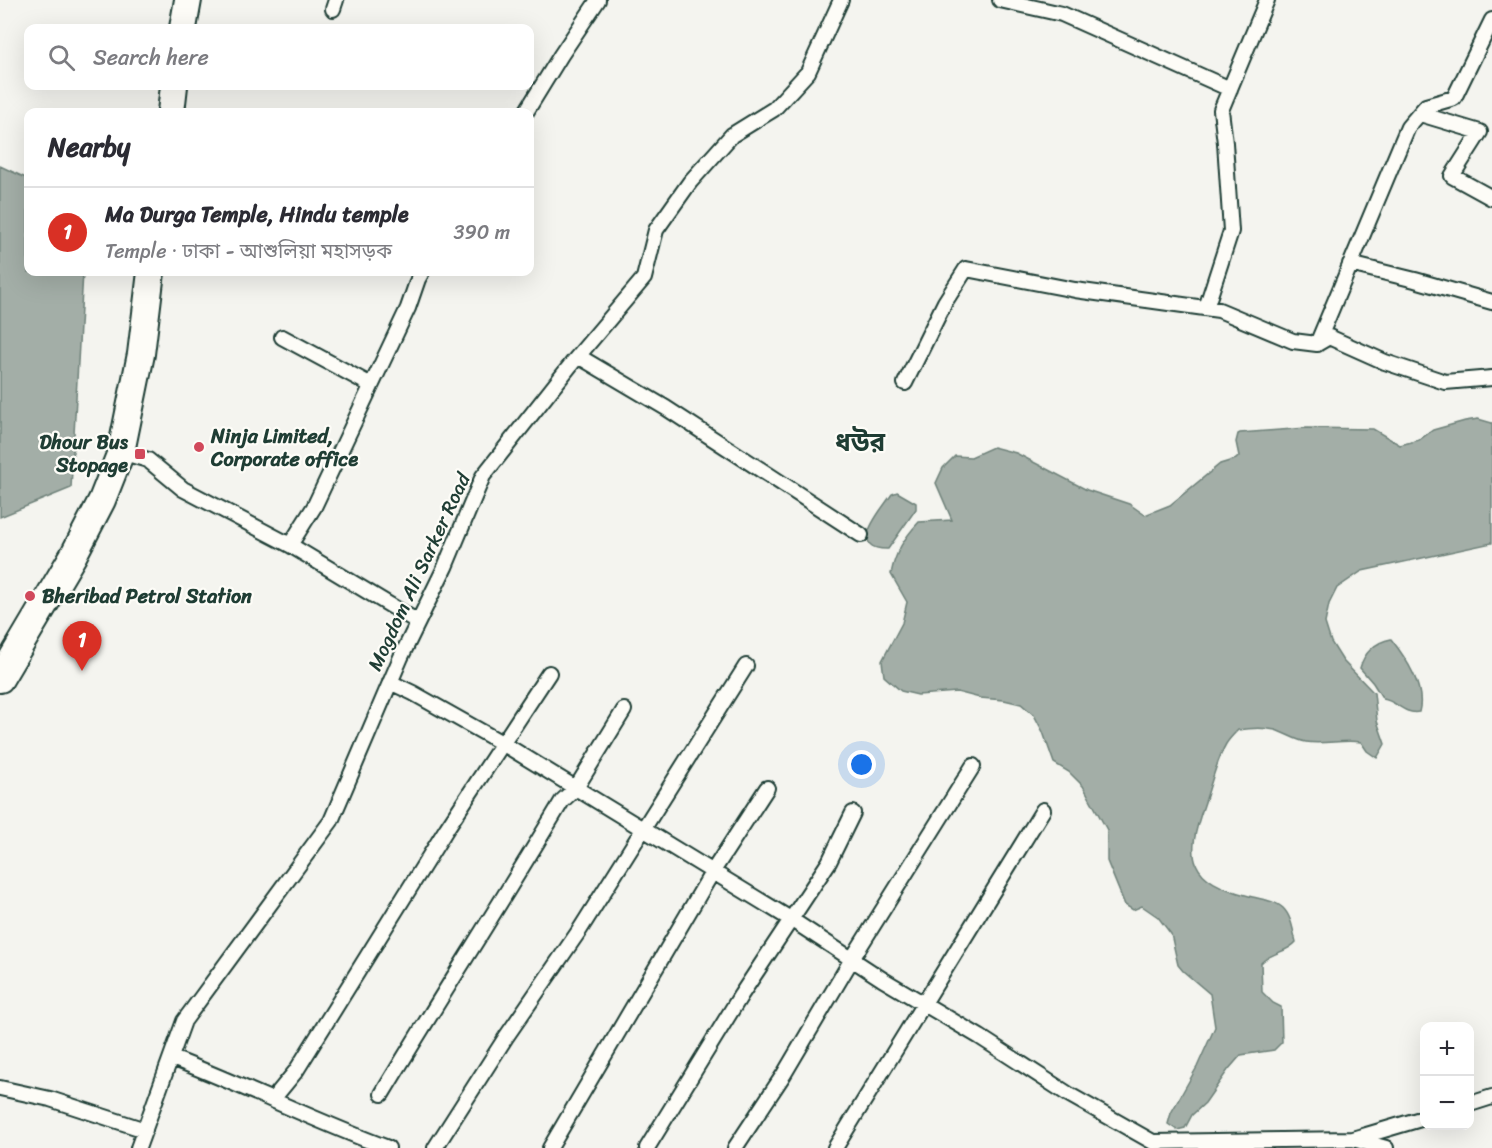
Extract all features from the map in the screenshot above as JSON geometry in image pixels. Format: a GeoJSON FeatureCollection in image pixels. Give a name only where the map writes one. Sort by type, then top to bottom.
{"type":"FeatureCollection","features":[{"type":"Feature","properties":{"kind":"highway"},"geometry":{"type":"LineString","coordinates":[[184,24],[188,0]]}},
{"type":"Feature","properties":{"kind":"highway"},"geometry":{"type":"LineString","coordinates":[[171,108],[174,90]]}},
{"type":"Feature","properties":{"kind":"highway"},"geometry":{"type":"LineString","coordinates":[[0,679],[73,556],[102,500],[121,452],[141,354],[151,276]]}},
{"type":"Feature","properties":{"kind":"street"},"geometry":{"type":"LineString","coordinates":[[528,108],[598,0]]}},
{"type":"Feature","properties":{"kind":"street","name":"Mogdom Ali Sarker Road"},"geometry":{"type":"LineString","coordinates":[[138,1148],[184,1021],[331,821],[390,682],[445,567],[483,476],[578,356],[644,278],[656,230],[690,182],[732,135],[774,109],[808,72],[841,0]]}},
{"type":"Feature","properties":{"kind":"street"},"geometry":{"type":"LineString","coordinates":[[1000,0],[1062,14],[1230,89]]}},
{"type":"Feature","properties":{"kind":"street"},"geometry":{"type":"LineString","coordinates":[[1206,308],[1231,231],[1221,110],[1267,0]]}},
{"type":"Feature","properties":{"kind":"street"},"geometry":{"type":"LineString","coordinates":[[1317,344],[1408,127],[1426,106],[1454,98],[1492,20]]}},
{"type":"Feature","properties":{"kind":"street"},"geometry":{"type":"LineString","coordinates":[[1420,114],[1480,132],[1452,176],[1492,198]]}},
{"type":"Feature","properties":{"kind":"street"},"geometry":{"type":"LineString","coordinates":[[1350,264],[1492,302]]}},
{"type":"Feature","properties":{"kind":"street"},"geometry":{"type":"LineString","coordinates":[[905,383],[945,302],[966,269],[1075,290],[1219,310],[1293,342],[1317,344],[1329,337],[1385,362],[1445,382],[1492,378]]}},
{"type":"Feature","properties":{"kind":"street"},"geometry":{"type":"LineString","coordinates":[[290,545],[314,507],[408,308],[420,276]]}},
{"type":"Feature","properties":{"kind":"street"},"geometry":{"type":"LineString","coordinates":[[282,337],[371,385]]}},
{"type":"Feature","properties":{"kind":"street"},"geometry":{"type":"LineString","coordinates":[[578,356],[666,408],[861,535]]}},
{"type":"Feature","properties":{"kind":"street"},"geometry":{"type":"LineString","coordinates":[[121,452],[148,460],[183,489],[290,545],[418,622]]}},
{"type":"Feature","properties":{"kind":"street"},"geometry":{"type":"LineString","coordinates":[[435,1148],[506,1037],[579,931],[746,666]]}},
{"type":"Feature","properties":{"kind":"street"},"geometry":{"type":"LineString","coordinates":[[273,1100],[296,1071],[363,961],[549,673]]}},
{"type":"Feature","properties":{"kind":"street"},"geometry":{"type":"LineString","coordinates":[[390,682],[502,743],[713,871],[1068,1094],[1153,1142],[1353,1139],[1420,1119]]}},
{"type":"Feature","properties":{"kind":"street"},"geometry":{"type":"LineString","coordinates":[[382,1094],[436,1004],[496,912],[562,801],[576,788],[624,710]]}},
{"type":"Feature","properties":{"kind":"street"},"geometry":{"type":"LineString","coordinates":[[735,1148],[784,1074],[852,959],[974,766]]}},
{"type":"Feature","properties":{"kind":"street"},"geometry":{"type":"LineString","coordinates":[[550,1148],[713,871],[767,788]]}},
{"type":"Feature","properties":{"kind":"street"},"geometry":{"type":"LineString","coordinates":[[835,1148],[1042,810]]}},
{"type":"Feature","properties":{"kind":"street"},"geometry":{"type":"LineString","coordinates":[[647,1148],[741,995],[829,862],[853,813]]}},
{"type":"Feature","properties":{"kind":"street"},"geometry":{"type":"LineString","coordinates":[[172,1058],[337,1129],[388,1148]]}},
{"type":"Feature","properties":{"kind":"street"},"geometry":{"type":"LineString","coordinates":[[0,1088],[50,1099],[145,1130]]}},
{"type":"Feature","properties":{"kind":"street"},"geometry":{"type":"LineString","coordinates":[[1474,1103],[1492,1098]]}},
{"type":"Feature","properties":{"kind":"street"},"geometry":{"type":"LineString","coordinates":[[1353,1139],[1386,1148]]}},
{"type":"Feature","properties":{"kind":"shaded area"},"geometry":{"type":"Polygon","coordinates":[[[0,166],[24,177],[24,276],[83,276],[71,488],[0,517],[0,166]]]}},
{"type":"Feature","properties":{"kind":"shaded area"},"geometry":{"type":"Polygon","coordinates":[[[1478,419],[1492,423],[1492,543],[1362,571],[1337,588],[1329,604],[1325,623],[1331,642],[1343,661],[1374,693],[1377,721],[1385,744],[1377,758],[1367,751],[1361,742],[1306,742],[1266,728],[1238,730],[1227,742],[1220,757],[1194,840],[1196,865],[1214,883],[1229,890],[1280,905],[1292,924],[1296,942],[1261,963],[1262,992],[1273,1003],[1281,1007],[1282,1042],[1274,1050],[1241,1055],[1205,1103],[1192,1115],[1185,1128],[1177,1130],[1168,1124],[1171,1113],[1197,1067],[1215,1027],[1210,994],[1178,965],[1171,934],[1158,917],[1142,906],[1133,910],[1125,905],[1107,861],[1107,830],[1083,786],[1069,772],[1054,763],[1034,715],[1021,704],[1004,700],[980,698],[957,692],[918,695],[901,691],[884,676],[882,661],[902,623],[907,602],[891,574],[898,553],[919,522],[952,520],[936,483],[943,468],[955,456],[971,457],[993,447],[1016,453],[1087,490],[1129,504],[1145,515],[1170,505],[1220,464],[1236,459],[1239,456],[1236,442],[1240,433],[1307,428],[1373,429],[1400,445],[1419,440],[1433,430],[1478,419]]]}},
{"type":"Feature","properties":{"kind":"shaded area"},"geometry":{"type":"Polygon","coordinates":[[[897,492],[916,503],[916,509],[888,549],[875,548],[869,543],[870,528],[892,494],[897,492]]]}},
{"type":"Feature","properties":{"kind":"shaded area"},"geometry":{"type":"Polygon","coordinates":[[[1391,639],[1403,655],[1417,683],[1420,693],[1419,712],[1409,712],[1383,699],[1360,668],[1371,649],[1391,639]]]}},
{"type":"Feature","properties":{"kind":"place","name":"Ninja Limited, Corporate office"},"geometry":{"type":"Point","coordinates":[199,447]}},
{"type":"Feature","properties":{"kind":"place","name":"Dhour Bus Stopage"},"geometry":{"type":"Point","coordinates":[140,454]}},
{"type":"Feature","properties":{"kind":"place","name":"Bheribad Petrol Station"},"geometry":{"type":"Point","coordinates":[30,596]}},
{"type":"Feature","properties":{"kind":"place","name":"Ma Durga Temple, Hindu temple"},"geometry":{"type":"Point","coordinates":[82,671]}},
{"type":"Feature","properties":{"kind":"district","name":"ধউর"},"geometry":{"type":"Point","coordinates":[860,442]}}]}
